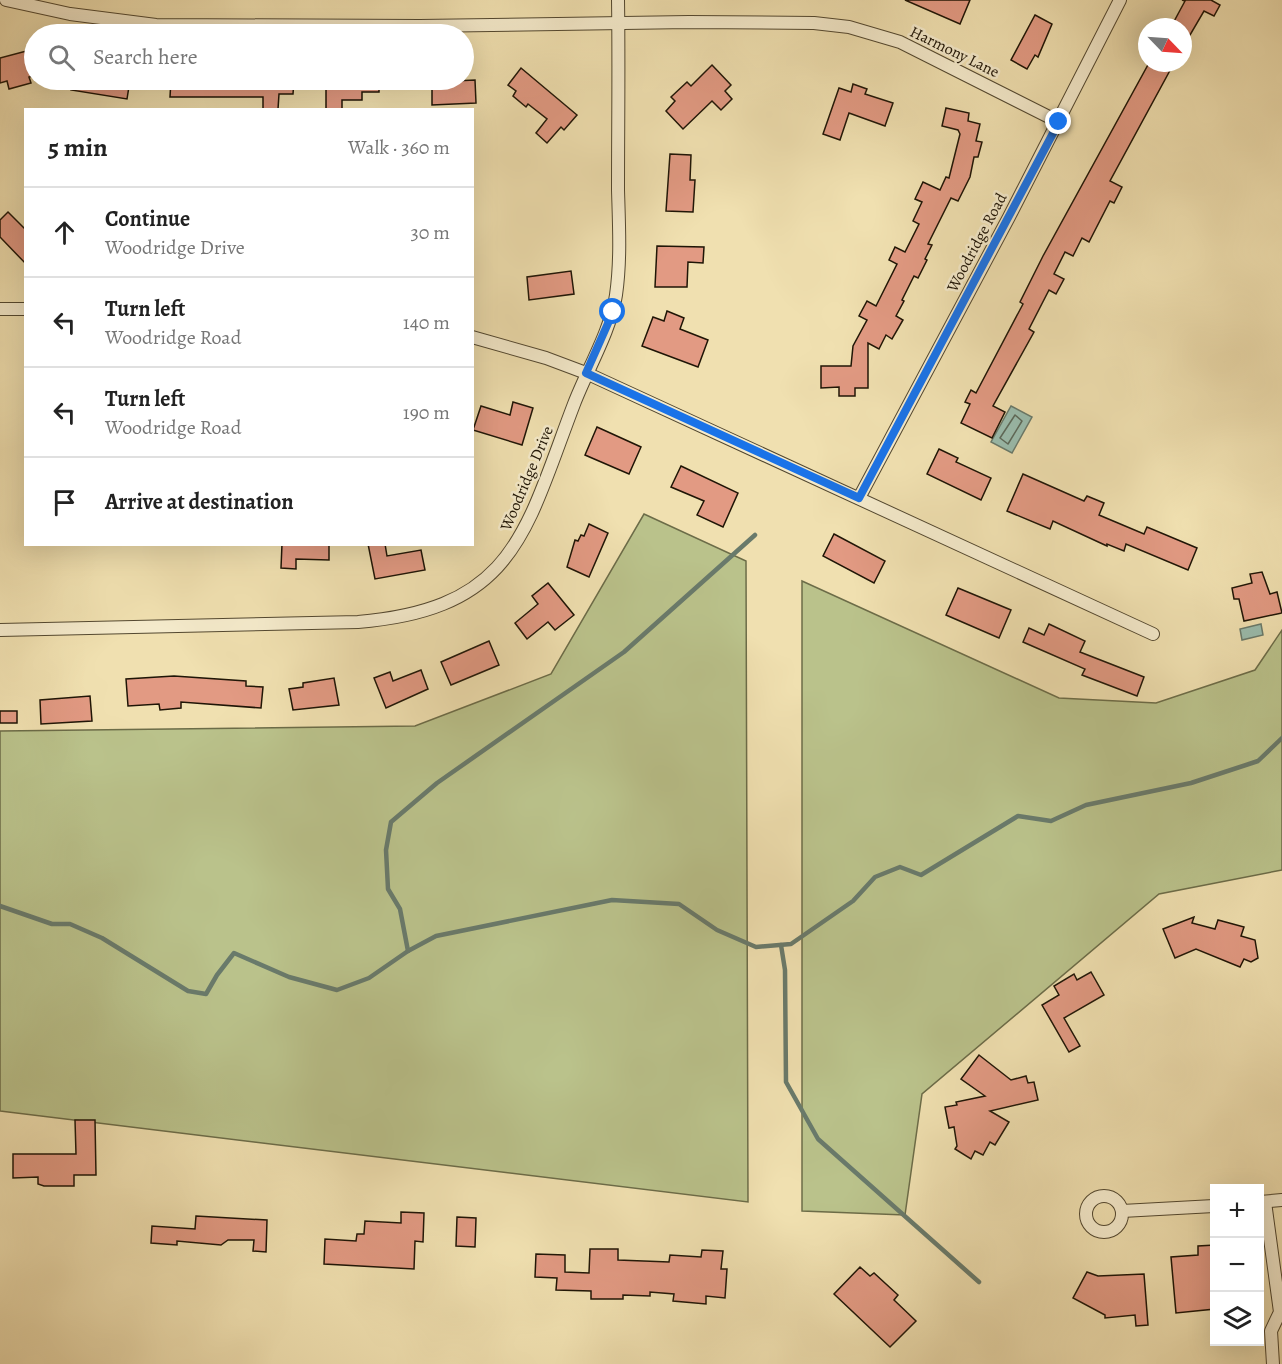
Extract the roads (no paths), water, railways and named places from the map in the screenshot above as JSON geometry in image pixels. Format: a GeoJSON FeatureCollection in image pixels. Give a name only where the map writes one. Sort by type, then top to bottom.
{"type":"FeatureCollection","features":[{"type":"Feature","properties":{"kind":"street","name":"Harmony Lane"},"geometry":{"type":"LineString","coordinates":[[6,0],[70,14],[148,24]]}},
{"type":"Feature","properties":{"kind":"street","name":"Woodridge Drive"},"geometry":{"type":"LineString","coordinates":[[0,630],[358,622],[395,619],[447,604],[478,586],[492,574],[514,546],[531,515],[586,373],[613,312],[618,272],[618,0]]}},
{"type":"Feature","properties":{"kind":"street","name":"Woodridge Road"},"geometry":{"type":"LineString","coordinates":[[859,498],[1059,122],[1120,0]]}},
{"type":"Feature","properties":{"kind":"street","name":"Harmony Lane"},"geometry":{"type":"LineString","coordinates":[[474,25],[814,23],[849,27],[900,42],[1059,122]]}},
{"type":"Feature","properties":{"kind":"street"},"geometry":{"type":"LineString","coordinates":[[0,309],[24,309]]}},
{"type":"Feature","properties":{"kind":"street"},"geometry":{"type":"LineString","coordinates":[[474,338],[546,358],[586,373],[1153,634]]}},
{"type":"Feature","properties":{"kind":"street"},"geometry":{"type":"LineString","coordinates":[[1264,1202],[1282,1200]]}},
{"type":"Feature","properties":{"kind":"street"},"geometry":{"type":"LineString","coordinates":[[1122,1211],[1210,1206]]}},
{"type":"Feature","properties":{"kind":"street"},"geometry":{"type":"LineString","coordinates":[[1264,1214],[1281,1315],[1271,1331],[1273,1364]]}},
{"type":"Feature","properties":{"kind":"water"},"geometry":{"type":"Polygon","coordinates":[[[1011,406],[1032,417],[1012,453],[991,442],[1011,406]]]}},
{"type":"Feature","properties":{"kind":"water"},"geometry":{"type":"Polygon","coordinates":[[[1261,624],[1263,635],[1242,640],[1240,629],[1261,624]]]}},
{"type":"Feature","properties":{"kind":"waterway"},"geometry":{"type":"LineString","coordinates":[[408,951],[400,909],[388,889],[386,850],[391,822],[437,783],[624,652],[755,535]]}},
{"type":"Feature","properties":{"kind":"waterway"},"geometry":{"type":"LineString","coordinates":[[0,906],[52,924],[70,924],[102,938],[188,991],[206,994],[234,953],[289,977],[337,990],[369,978],[408,951],[436,936],[612,900],[679,904],[717,930],[756,947],[791,944],[853,901],[875,877],[900,867],[921,875],[1018,816],[1051,821],[1086,805],[1191,783],[1258,761],[1282,738]]}},
{"type":"Feature","properties":{"kind":"waterway"},"geometry":{"type":"LineString","coordinates":[[781,945],[785,970],[786,1082],[818,1139],[979,1282]]}}]}
